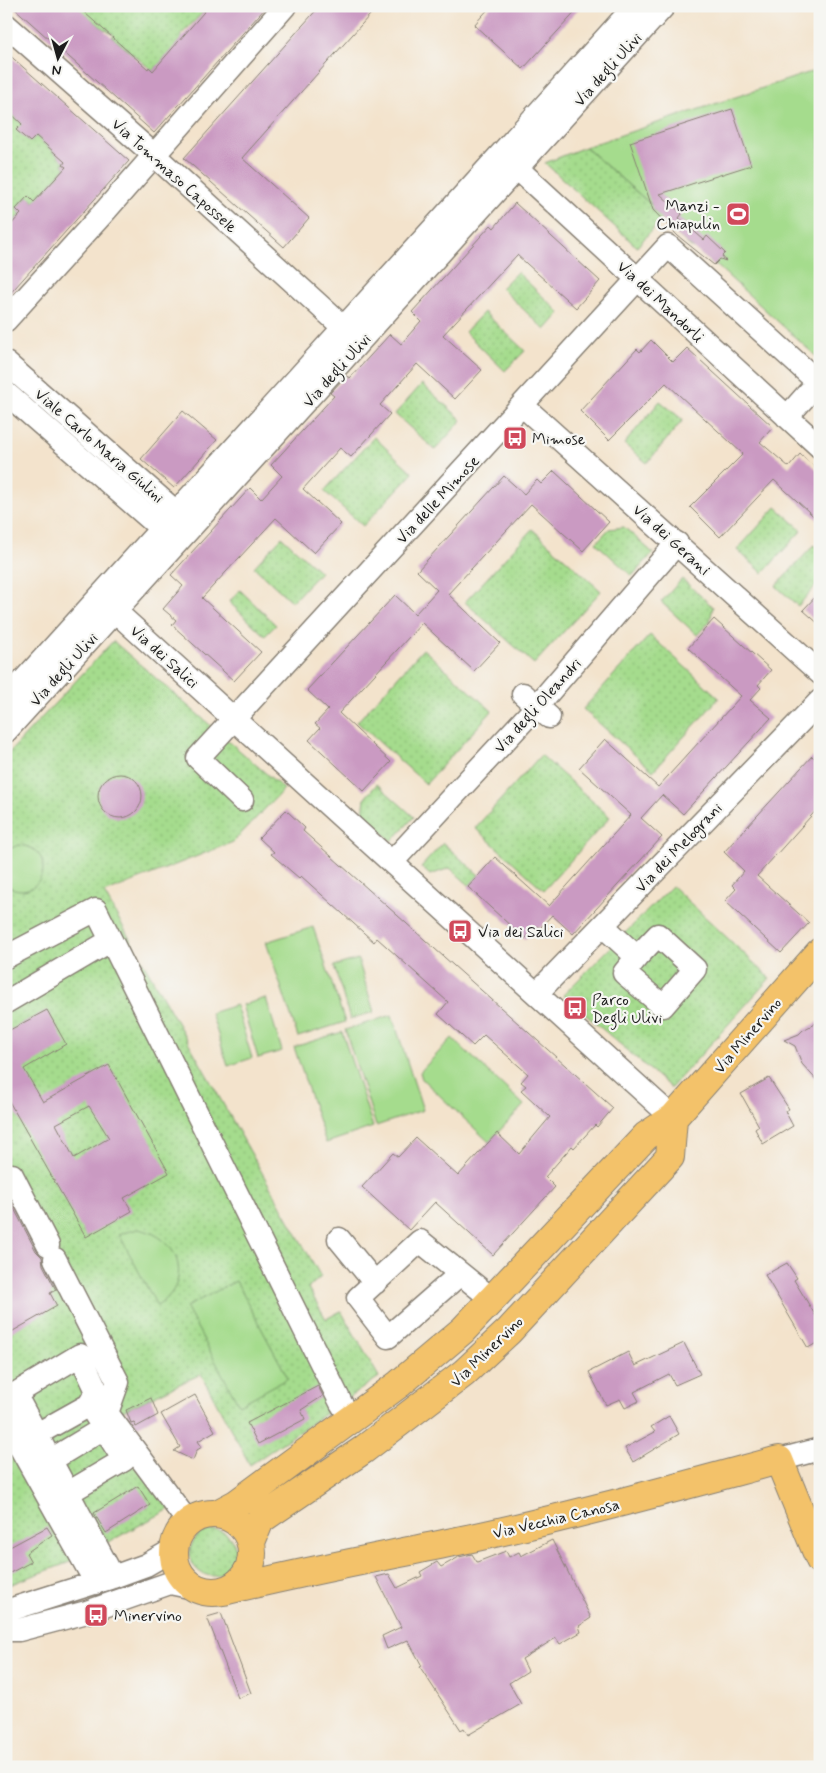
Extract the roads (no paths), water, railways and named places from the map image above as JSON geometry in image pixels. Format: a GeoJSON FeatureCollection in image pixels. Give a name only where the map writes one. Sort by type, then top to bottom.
{"type":"FeatureCollection","features":[{"type":"Feature","properties":{"kind":"main road","name":"Via Minervino"},"geometry":{"type":"LineString","coordinates":[[217,1514],[236,1504],[428,1362],[463,1330],[646,1136],[673,1118],[820,952]]}},
{"type":"Feature","properties":{"kind":"main road","name":"Via Minervino"},"geometry":{"type":"LineString","coordinates":[[251,1550],[260,1520],[426,1404],[471,1367],[509,1331],[670,1158],[673,1118]]}},
{"type":"Feature","properties":{"kind":"main road"},"geometry":{"type":"LineString","coordinates":[[779,1460],[820,1560]]}},
{"type":"Feature","properties":{"kind":"main road","name":"Via Vecchia Canosa"},"geometry":{"type":"LineString","coordinates":[[224,1591],[289,1574],[454,1542],[592,1510],[779,1460]]}},
{"type":"Feature","properties":{"kind":"main road"},"geometry":{"type":"LineString","coordinates":[[217,1514],[238,1522],[251,1550],[249,1568],[243,1578],[224,1591],[214,1592],[194,1588],[178,1571],[174,1549],[176,1539],[188,1522],[197,1517],[217,1514]]}},
{"type":"Feature","properties":{"kind":"main road","name":"Via Vecchia Canosa"},"geometry":{"type":"LineString","coordinates":[[251,1550],[268,1571],[289,1574]]}},
{"type":"Feature","properties":{"kind":"street"},"geometry":{"type":"LineString","coordinates":[[6,320],[285,6]]}},
{"type":"Feature","properties":{"kind":"street","name":"Via degli Ulivi"},"geometry":{"type":"LineString","coordinates":[[6,700],[185,535],[510,162],[635,6]]}},
{"type":"Feature","properties":{"kind":"street","name":"Via degli Ulivi"},"geometry":{"type":"LineString","coordinates":[[6,731],[108,604],[169,520],[343,327],[664,6]]}},
{"type":"Feature","properties":{"kind":"street","name":"Via Tommaso Capossele"},"geometry":{"type":"LineString","coordinates":[[6,25],[154,155],[343,327]]}},
{"type":"Feature","properties":{"kind":"street","name":"Via dei Mandorli"},"geometry":{"type":"LineString","coordinates":[[510,162],[820,447]]}},
{"type":"Feature","properties":{"kind":"street","name":"Via delle Mimose"},"geometry":{"type":"LineString","coordinates":[[242,800],[198,758],[639,280],[668,246],[819,383]]}},
{"type":"Feature","properties":{"kind":"street","name":"Viale Carlo Maria Giulini"},"geometry":{"type":"LineString","coordinates":[[6,363],[185,535]]}},
{"type":"Feature","properties":{"kind":"street"},"geometry":{"type":"LineString","coordinates":[[787,417],[819,383]]}},
{"type":"Feature","properties":{"kind":"street","name":"Viale Carlo Maria Giulini"},"geometry":{"type":"LineString","coordinates":[[6,393],[169,520]]}},
{"type":"Feature","properties":{"kind":"street","name":"Via dei Gerani"},"geometry":{"type":"LineString","coordinates":[[523,406],[820,674]]}},
{"type":"Feature","properties":{"kind":"street","name":"Via degli Oleandri"},"geometry":{"type":"LineString","coordinates":[[392,862],[536,706],[676,543]]}},
{"type":"Feature","properties":{"kind":"street","name":"Via dei Salici"},"geometry":{"type":"LineString","coordinates":[[108,604],[673,1118]]}},
{"type":"Feature","properties":{"kind":"street","name":"Via dei Melograni"},"geometry":{"type":"LineString","coordinates":[[537,993],[820,701]]}},
{"type":"Feature","properties":{"kind":"street"},"geometry":{"type":"LineString","coordinates":[[6,957],[96,910],[341,1403],[351,1419]]}},
{"type":"Feature","properties":{"kind":"street"},"geometry":{"type":"LineString","coordinates":[[603,926],[637,957]]}},
{"type":"Feature","properties":{"kind":"street"},"geometry":{"type":"LineString","coordinates":[[6,1002],[110,941]]}},
{"type":"Feature","properties":{"kind":"street"},"geometry":{"type":"LineString","coordinates":[[12,1175],[118,1382],[107,1413],[188,1522]]}},
{"type":"Feature","properties":{"kind":"street"},"geometry":{"type":"LineString","coordinates":[[339,1239],[375,1283]]}},
{"type":"Feature","properties":{"kind":"street"},"geometry":{"type":"LineString","coordinates":[[460,1274],[388,1337],[358,1298],[420,1241],[492,1299]]}},
{"type":"Feature","properties":{"kind":"street"},"geometry":{"type":"LineString","coordinates":[[37,1434],[90,1405],[97,1391],[80,1355],[15,1394],[68,1493],[98,1582]]}},
{"type":"Feature","properties":{"kind":"street"},"geometry":{"type":"LineString","coordinates":[[68,1493],[124,1460],[90,1405]]}},
{"type":"Feature","properties":{"kind":"street"},"geometry":{"type":"LineString","coordinates":[[6,1422],[98,1582]]}},
{"type":"Feature","properties":{"kind":"street"},"geometry":{"type":"LineString","coordinates":[[51,1460],[104,1428]]}},
{"type":"Feature","properties":{"kind":"street","name":"Via Vecchia Canosa"},"geometry":{"type":"LineString","coordinates":[[779,1460],[820,1449]]}},
{"type":"Feature","properties":{"kind":"street"},"geometry":{"type":"LineString","coordinates":[[8,1452],[74,1560],[98,1582]]}},
{"type":"Feature","properties":{"kind":"street"},"geometry":{"type":"LineString","coordinates":[[6,1611],[146,1565],[174,1549]]}},
{"type":"Feature","properties":{"kind":"street"},"geometry":{"type":"LineString","coordinates":[[6,1630],[19,1630],[87,1612],[170,1583],[194,1588]]}},
{"type":"Feature","properties":{"kind":"place","name":"Manzi - Chiapulin"},"geometry":{"type":"Point","coordinates":[738,214]}},
{"type":"Feature","properties":{"kind":"place","name":"Mimose"},"geometry":{"type":"Point","coordinates":[515,438]}},
{"type":"Feature","properties":{"kind":"place","name":"Via dei Salici"},"geometry":{"type":"Point","coordinates":[460,931]}},
{"type":"Feature","properties":{"kind":"place","name":"Parco Degli Ulivi"},"geometry":{"type":"Point","coordinates":[575,1008]}},
{"type":"Feature","properties":{"kind":"place","name":"Minervino"},"geometry":{"type":"Point","coordinates":[96,1615]}}]}
